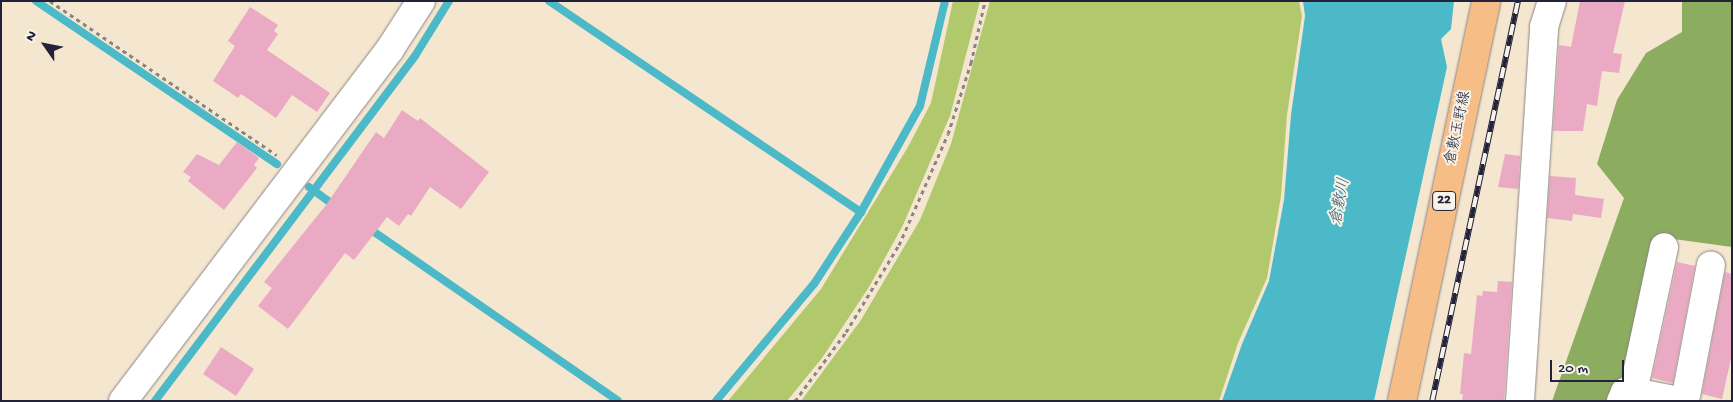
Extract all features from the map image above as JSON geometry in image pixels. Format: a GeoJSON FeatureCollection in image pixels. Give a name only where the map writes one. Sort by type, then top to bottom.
{"type":"FeatureCollection","features":[{"type":"Feature","properties":{"kind":"main road","name":"倉敷玉野線"},"geometry":{"type":"LineString","coordinates":[[1402,401],[1486,1]]}},
{"type":"Feature","properties":{"kind":"street"},"geometry":{"type":"LineString","coordinates":[[123,401],[390,49],[421,1]]}},
{"type":"Feature","properties":{"kind":"street"},"geometry":{"type":"LineString","coordinates":[[1520,401],[1544,27],[1552,1]]}},
{"type":"Feature","properties":{"kind":"street"},"geometry":{"type":"LineString","coordinates":[[1664,247],[1629,398],[1679,401]]}},
{"type":"Feature","properties":{"kind":"street"},"geometry":{"type":"LineString","coordinates":[[1685,401],[1711,265]]}},
{"type":"Feature","properties":{"kind":"path"},"geometry":{"type":"LineString","coordinates":[[50,1],[299,170]]}},
{"type":"Feature","properties":{"kind":"path"},"geometry":{"type":"LineString","coordinates":[[794,401],[846,332],[899,245],[948,134],[971,63],[985,1]]}},
{"type":"Feature","properties":{"kind":"green space"},"geometry":{"type":"Polygon","coordinates":[[[953,1],[980,1],[950,116],[903,225],[869,287],[822,358],[787,401],[728,401],[821,289],[908,147],[931,103],[953,1]]]}},
{"type":"Feature","properties":{"kind":"green space"},"geometry":{"type":"Polygon","coordinates":[[[990,1],[1299,1],[1302,16],[1287,115],[1281,196],[1267,278],[1238,343],[1219,401],[801,401],[861,320],[920,220],[951,144],[990,1]]]}},
{"type":"Feature","properties":{"kind":"green space"},"geometry":{"type":"Polygon","coordinates":[[[1682,1],[1732,1],[1732,247],[1659,237],[1623,401],[1552,401],[1624,198],[1597,164],[1617,100],[1646,53],[1682,32],[1682,1]]]}},
{"type":"Feature","properties":{"kind":"water","name":"倉敷川"},"geometry":{"type":"Polygon","coordinates":[[[1303,1],[1454,1],[1451,29],[1441,39],[1447,67],[1374,401],[1222,401],[1242,344],[1269,281],[1284,200],[1291,115],[1305,16],[1303,1]]]}},
{"type":"Feature","properties":{"kind":"building"},"geometry":{"type":"Polygon","coordinates":[[[1580,1],[1625,1],[1613,53],[1622,54],[1619,73],[1602,71],[1597,106],[1587,104],[1583,131],[1553,131],[1559,45],[1571,47],[1580,1]]]}},
{"type":"Feature","properties":{"kind":"building"},"geometry":{"type":"Polygon","coordinates":[[[250,7],[278,25],[274,31],[278,34],[267,50],[330,93],[317,112],[292,95],[276,118],[241,94],[238,98],[213,81],[235,46],[228,41],[250,7]]]}},
{"type":"Feature","properties":{"kind":"building"},"geometry":{"type":"Polygon","coordinates":[[[402,110],[418,121],[420,118],[489,172],[461,209],[430,187],[411,216],[408,214],[399,226],[387,217],[354,260],[345,253],[288,329],[258,306],[272,288],[264,282],[326,205],[376,132],[384,138],[402,110]]]}},
{"type":"Feature","properties":{"kind":"building"},"geometry":{"type":"Polygon","coordinates":[[[237,142],[259,158],[254,165],[257,168],[224,210],[188,181],[191,177],[183,172],[197,154],[219,165],[237,142]]]}},
{"type":"Feature","properties":{"kind":"building"},"geometry":{"type":"Polygon","coordinates":[[[1505,154],[1520,156],[1518,189],[1498,187],[1505,154]]]}},
{"type":"Feature","properties":{"kind":"building"},"geometry":{"type":"Polygon","coordinates":[[[1550,176],[1576,178],[1575,195],[1604,199],[1601,218],[1573,214],[1572,221],[1547,218],[1550,176]]]}},
{"type":"Feature","properties":{"kind":"building"},"geometry":{"type":"Polygon","coordinates":[[[1677,262],[1695,266],[1673,383],[1652,378],[1677,262]]]}},
{"type":"Feature","properties":{"kind":"building"},"geometry":{"type":"Polygon","coordinates":[[[1725,272],[1732,274],[1732,354],[1722,399],[1702,394],[1725,272]]]}},
{"type":"Feature","properties":{"kind":"building"},"geometry":{"type":"Polygon","coordinates":[[[1498,281],[1512,282],[1504,401],[1462,401],[1463,394],[1460,394],[1464,353],[1471,354],[1477,295],[1482,296],[1483,291],[1497,292],[1498,281]]]}},
{"type":"Feature","properties":{"kind":"building"},"geometry":{"type":"Polygon","coordinates":[[[221,347],[254,369],[236,396],[203,374],[221,347]]]}},
{"type":"Feature","properties":{"kind":"waterway"},"geometry":{"type":"LineString","coordinates":[[36,1],[277,164]]}},
{"type":"Feature","properties":{"kind":"waterway"},"geometry":{"type":"LineString","coordinates":[[155,401],[415,56],[449,1]]}},
{"type":"Feature","properties":{"kind":"waterway"},"geometry":{"type":"LineString","coordinates":[[549,1],[861,212]]}},
{"type":"Feature","properties":{"kind":"waterway"},"geometry":{"type":"LineString","coordinates":[[716,401],[814,284],[861,212],[920,106],[945,1]]}},
{"type":"Feature","properties":{"kind":"waterway"},"geometry":{"type":"LineString","coordinates":[[309,187],[337,207]]}},
{"type":"Feature","properties":{"kind":"waterway"},"geometry":{"type":"LineString","coordinates":[[367,227],[618,401]]}},
{"type":"Feature","properties":{"kind":"railway"},"geometry":{"type":"LineString","coordinates":[[1432,401],[1518,1]]}}]}
